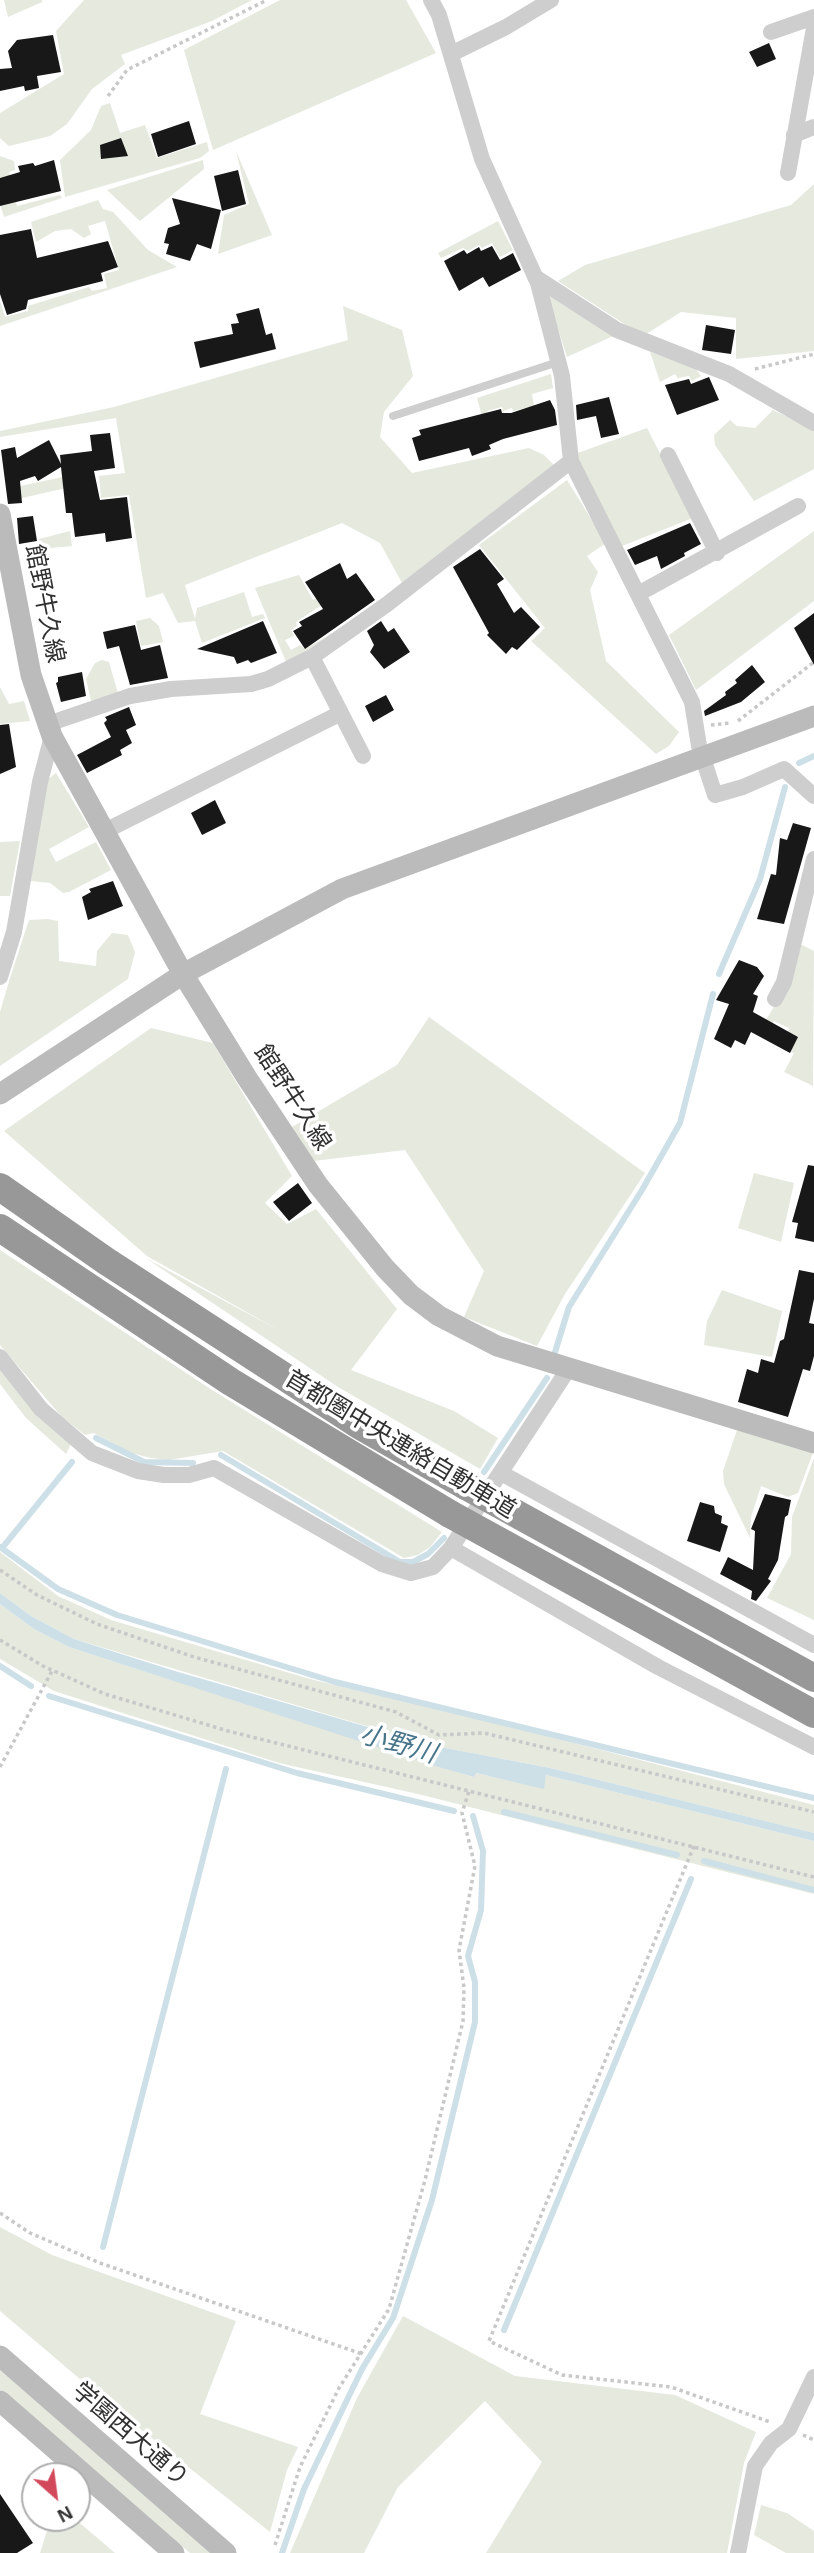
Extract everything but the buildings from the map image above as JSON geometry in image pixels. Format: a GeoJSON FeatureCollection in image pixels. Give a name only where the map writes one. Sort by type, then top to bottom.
{"type":"FeatureCollection","features":[{"type":"Feature","properties":{"kind":"highway","name":"首都圏中央連絡自動車道"},"geometry":{"type":"LineString","coordinates":[[0,1187],[106,1261],[359,1425],[616,1572],[814,1678]]}},
{"type":"Feature","properties":{"kind":"highway","name":"首都圏中央連絡自動車道"},"geometry":{"type":"LineString","coordinates":[[0,1228],[231,1382],[450,1514],[814,1714]]}},
{"type":"Feature","properties":{"kind":"main road","name":"館野牛久線"},"geometry":{"type":"LineString","coordinates":[[0,514],[31,675],[50,730],[183,974],[317,1185],[411,1295],[439,1316],[497,1346],[814,1443]]}},
{"type":"Feature","properties":{"kind":"main road"},"geometry":{"type":"LineString","coordinates":[[0,1094],[183,974],[342,889],[704,759],[814,716]]}},
{"type":"Feature","properties":{"kind":"main road","name":"学園西大通り"},"geometry":{"type":"LineString","coordinates":[[0,2356],[226,2553]]}},
{"type":"Feature","properties":{"kind":"main road"},"geometry":{"type":"LineString","coordinates":[[0,2401],[174,2553]]}},
{"type":"Feature","properties":{"kind":"street"},"geometry":{"type":"LineString","coordinates":[[431,0],[439,15],[482,159],[535,277],[558,362],[571,461],[692,702],[696,727],[715,794],[743,787],[784,769],[814,796]]}},
{"type":"Feature","properties":{"kind":"street"},"geometry":{"type":"LineString","coordinates":[[451,54],[506,27],[551,0]]}},
{"type":"Feature","properties":{"kind":"street"},"geometry":{"type":"LineString","coordinates":[[771,32],[814,17]]}},
{"type":"Feature","properties":{"kind":"street"},"geometry":{"type":"LineString","coordinates":[[788,173],[814,28]]}},
{"type":"Feature","properties":{"kind":"street"},"geometry":{"type":"LineString","coordinates":[[794,135],[814,127]]}},
{"type":"Feature","properties":{"kind":"street"},"geometry":{"type":"LineString","coordinates":[[535,277],[617,330],[729,374],[814,423]]}},
{"type":"Feature","properties":{"kind":"street"},"geometry":{"type":"LineString","coordinates":[[668,455],[717,553]]}},
{"type":"Feature","properties":{"kind":"street"},"geometry":{"type":"LineString","coordinates":[[0,977],[14,932],[50,730],[130,696],[171,689],[251,684],[268,679],[312,657],[386,606],[571,461]]}},
{"type":"Feature","properties":{"kind":"street"},"geometry":{"type":"LineString","coordinates":[[638,594],[717,553],[797,506]]}},
{"type":"Feature","properties":{"kind":"street"},"geometry":{"type":"LineString","coordinates":[[312,657],[363,756]]}},
{"type":"Feature","properties":{"kind":"street"},"geometry":{"type":"LineString","coordinates":[[105,831],[341,713]]}},
{"type":"Feature","properties":{"kind":"street"},"geometry":{"type":"LineString","coordinates":[[775,999],[784,982],[814,859]]}},
{"type":"Feature","properties":{"kind":"street"},"geometry":{"type":"LineString","coordinates":[[0,1357],[41,1409],[92,1453],[138,1471],[164,1475],[189,1475],[214,1468],[382,1564],[411,1573],[433,1567],[451,1548],[569,1368]]}},
{"type":"Feature","properties":{"kind":"street"},"geometry":{"type":"LineString","coordinates":[[501,1474],[814,1645]]}},
{"type":"Feature","properties":{"kind":"street"},"geometry":{"type":"LineString","coordinates":[[451,1548],[658,1667],[814,1747]]}},
{"type":"Feature","properties":{"kind":"street"},"geometry":{"type":"LineString","coordinates":[[738,2553],[755,2466],[771,2443],[789,2429],[814,2377]]}},
{"type":"Feature","properties":{"kind":"lane"},"geometry":{"type":"LineString","coordinates":[[393,416],[558,362]]}},
{"type":"Feature","properties":{"kind":"path"},"geometry":{"type":"LineString","coordinates":[[108,96],[127,70],[135,65],[267,0]]}},
{"type":"Feature","properties":{"kind":"path"},"geometry":{"type":"LineString","coordinates":[[729,374],[814,354]]}},
{"type":"Feature","properties":{"kind":"path"},"geometry":{"type":"LineString","coordinates":[[696,727],[736,723],[814,662]]}},
{"type":"Feature","properties":{"kind":"path"},"geometry":{"type":"LineString","coordinates":[[0,1570],[37,1595],[108,1628],[205,1660],[396,1713],[439,1735],[484,1733],[814,1812]]}},
{"type":"Feature","properties":{"kind":"path"},"geometry":{"type":"LineString","coordinates":[[0,1640],[52,1671],[105,1694],[228,1731],[814,1877]]}},
{"type":"Feature","properties":{"kind":"path"},"geometry":{"type":"LineString","coordinates":[[0,1767],[52,1671]]}},
{"type":"Feature","properties":{"kind":"path"},"geometry":{"type":"LineString","coordinates":[[275,2545],[300,2467],[339,2388],[389,2309],[425,2180],[463,2021],[464,1988],[459,1950],[475,1866],[462,1812],[470,1790]]}},
{"type":"Feature","properties":{"kind":"path"},"geometry":{"type":"LineString","coordinates":[[694,1846],[489,2341],[562,2375],[671,2387],[789,2429]]}},
{"type":"Feature","properties":{"kind":"path"},"geometry":{"type":"LineString","coordinates":[[0,2213],[30,2233],[100,2263],[362,2354]]}},
{"type":"Feature","properties":{"kind":"shaded area"},"geometry":{"type":"Polygon","coordinates":[[[4,0],[42,0],[42,2],[8,17],[4,0]]]}},
{"type":"Feature","properties":{"kind":"shaded area"},"geometry":{"type":"Polygon","coordinates":[[[84,0],[252,0],[212,21],[121,55],[125,64],[92,89],[67,124],[50,136],[9,146],[0,138],[0,113],[64,74],[56,31],[84,0]]]}},
{"type":"Feature","properties":{"kind":"shaded area"},"geometry":{"type":"Polygon","coordinates":[[[280,0],[406,0],[436,53],[213,150],[184,50],[280,0]]]}},
{"type":"Feature","properties":{"kind":"shaded area"},"geometry":{"type":"Polygon","coordinates":[[[110,103],[120,133],[145,125],[157,158],[207,142],[209,151],[200,158],[65,197],[60,160],[91,130],[101,106],[110,103]]]}},
{"type":"Feature","properties":{"kind":"shaded area"},"geometry":{"type":"Polygon","coordinates":[[[236,151],[272,235],[218,254],[224,215],[249,204],[236,151]]]}},
{"type":"Feature","properties":{"kind":"shaded area"},"geometry":{"type":"Polygon","coordinates":[[[0,156],[14,161],[15,170],[9,172],[17,206],[60,195],[62,198],[4,217],[0,204],[0,156]]]}},
{"type":"Feature","properties":{"kind":"shaded area"},"geometry":{"type":"Polygon","coordinates":[[[203,160],[204,169],[140,221],[107,190],[203,160]]]}},
{"type":"Feature","properties":{"kind":"shaded area"},"geometry":{"type":"Polygon","coordinates":[[[814,184],[814,351],[736,359],[736,318],[681,312],[643,336],[558,281],[585,265],[791,205],[814,184]]]}},
{"type":"Feature","properties":{"kind":"shaded area"},"geometry":{"type":"Polygon","coordinates":[[[98,200],[103,209],[113,212],[148,250],[177,267],[0,326],[0,301],[5,317],[28,311],[28,306],[89,287],[92,291],[107,288],[104,274],[119,270],[105,221],[88,226],[91,234],[84,238],[71,229],[55,231],[36,242],[31,222],[98,200]]]}},
{"type":"Feature","properties":{"kind":"shaded area"},"geometry":{"type":"Polygon","coordinates":[[[498,221],[513,250],[500,257],[492,243],[482,248],[479,245],[468,251],[463,248],[441,258],[438,253],[498,221]]]}},
{"type":"Feature","properties":{"kind":"shaded area"},"geometry":{"type":"Polygon","coordinates":[[[545,288],[613,336],[567,357],[545,288]]]}},
{"type":"Feature","properties":{"kind":"shaded area"},"geometry":{"type":"Polygon","coordinates":[[[343,306],[402,330],[413,376],[384,412],[380,437],[412,473],[529,448],[544,455],[555,466],[402,583],[380,543],[342,523],[185,585],[195,619],[197,608],[244,592],[252,617],[263,614],[265,618],[202,643],[195,621],[178,623],[163,593],[146,598],[129,495],[101,498],[99,476],[125,473],[116,418],[0,437],[0,431],[114,407],[348,340],[343,306]]]}},
{"type":"Feature","properties":{"kind":"shaded area"},"geometry":{"type":"Polygon","coordinates":[[[650,352],[695,368],[701,376],[692,381],[689,376],[678,378],[675,374],[660,382],[650,352]]]}},
{"type":"Feature","properties":{"kind":"shaded area"},"geometry":{"type":"Polygon","coordinates":[[[551,374],[553,388],[532,394],[534,406],[513,411],[512,408],[503,411],[502,407],[487,411],[488,422],[484,423],[477,398],[551,374]]]}},
{"type":"Feature","properties":{"kind":"shaded area"},"geometry":{"type":"Polygon","coordinates":[[[773,410],[814,430],[814,469],[754,501],[715,445],[714,435],[730,420],[737,426],[755,428],[773,410]]]}},
{"type":"Feature","properties":{"kind":"shaded area"},"geometry":{"type":"Polygon","coordinates":[[[647,428],[693,518],[622,546],[575,454],[647,428]]]}},
{"type":"Feature","properties":{"kind":"shaded area"},"geometry":{"type":"Polygon","coordinates":[[[63,477],[66,488],[9,501],[6,489],[63,477]]]}},
{"type":"Feature","properties":{"kind":"shaded area"},"geometry":{"type":"Polygon","coordinates":[[[567,480],[606,543],[587,556],[598,572],[590,590],[606,661],[679,732],[669,746],[656,754],[531,641],[545,628],[479,545],[567,480]]]}},
{"type":"Feature","properties":{"kind":"shaded area"},"geometry":{"type":"Polygon","coordinates":[[[70,531],[72,546],[40,549],[39,539],[70,531]]]}},
{"type":"Feature","properties":{"kind":"shaded area"},"geometry":{"type":"Polygon","coordinates":[[[814,531],[814,601],[696,690],[669,635],[814,531]]]}},
{"type":"Feature","properties":{"kind":"shaded area"},"geometry":{"type":"Polygon","coordinates":[[[299,575],[313,600],[321,596],[325,603],[296,622],[297,626],[291,630],[294,636],[285,640],[291,650],[300,645],[305,649],[341,628],[287,664],[255,588],[299,575]]]}},
{"type":"Feature","properties":{"kind":"shaded area"},"geometry":{"type":"Polygon","coordinates":[[[150,618],[159,626],[163,642],[141,646],[136,621],[150,618]]]}},
{"type":"Feature","properties":{"kind":"shaded area"},"geometry":{"type":"Polygon","coordinates":[[[102,660],[109,662],[118,693],[91,701],[86,679],[95,663],[102,660]]]}},
{"type":"Feature","properties":{"kind":"shaded area"},"geometry":{"type":"Polygon","coordinates":[[[0,687],[9,704],[24,701],[30,721],[0,724],[0,687]]]}},
{"type":"Feature","properties":{"kind":"shaded area"},"geometry":{"type":"Polygon","coordinates":[[[56,773],[89,827],[49,849],[56,862],[96,842],[111,870],[63,893],[50,883],[31,881],[43,783],[56,773]]]}},
{"type":"Feature","properties":{"kind":"shaded area"},"geometry":{"type":"Polygon","coordinates":[[[20,841],[10,896],[0,896],[0,842],[20,841]]]}},
{"type":"Feature","properties":{"kind":"shaded area"},"geometry":{"type":"Polygon","coordinates":[[[29,920],[58,921],[59,961],[96,966],[97,951],[112,933],[128,935],[135,952],[128,979],[0,1066],[0,1012],[10,978],[29,920]]]}},
{"type":"Feature","properties":{"kind":"shaded area"},"geometry":{"type":"Polygon","coordinates":[[[800,944],[814,951],[813,1086],[784,1072],[794,1053],[783,1050],[789,1028],[774,1021],[765,1038],[758,1034],[787,984],[800,944]]]}},
{"type":"Feature","properties":{"kind":"shaded area"},"geometry":{"type":"Polygon","coordinates":[[[429,1017],[645,1173],[565,1294],[537,1346],[464,1317],[484,1271],[405,1150],[314,1161],[287,1130],[397,1065],[429,1017]]]}},
{"type":"Feature","properties":{"kind":"shaded area"},"geometry":{"type":"Polygon","coordinates":[[[151,1028],[213,1043],[292,1176],[265,1203],[287,1224],[316,1209],[397,1309],[351,1370],[454,1411],[498,1438],[480,1469],[338,1387],[147,1259],[282,1332],[147,1256],[4,1131],[151,1028]]]}},
{"type":"Feature","properties":{"kind":"shaded area"},"geometry":{"type":"Polygon","coordinates":[[[754,1173],[794,1183],[781,1242],[738,1228],[754,1173]]]}},
{"type":"Feature","properties":{"kind":"shaded area"},"geometry":{"type":"Polygon","coordinates":[[[0,1250],[212,1390],[442,1532],[430,1547],[418,1555],[404,1558],[223,1451],[169,1460],[151,1458],[131,1453],[94,1433],[85,1435],[62,1417],[0,1345],[0,1250]]]}},
{"type":"Feature","properties":{"kind":"shaded area"},"geometry":{"type":"Polygon","coordinates":[[[722,1290],[782,1311],[772,1357],[704,1345],[707,1321],[722,1290]]]}},
{"type":"Feature","properties":{"kind":"shaded area"},"geometry":{"type":"Polygon","coordinates":[[[0,1363],[71,1444],[66,1454],[26,1418],[0,1384],[0,1363]]]}},
{"type":"Feature","properties":{"kind":"shaded area"},"geometry":{"type":"Polygon","coordinates":[[[737,1430],[814,1450],[798,1493],[788,1497],[761,1486],[751,1517],[750,1538],[724,1484],[723,1471],[737,1430]]]}},
{"type":"Feature","properties":{"kind":"shaded area"},"geometry":{"type":"Polygon","coordinates":[[[814,1458],[814,1620],[767,1598],[791,1554],[792,1517],[814,1458]]]}},
{"type":"Feature","properties":{"kind":"shaded area"},"geometry":{"type":"Polygon","coordinates":[[[0,1552],[58,1596],[111,1620],[310,1679],[524,1730],[814,1805],[814,1833],[550,1768],[430,1745],[74,1639],[31,1616],[0,1593],[0,1552]]]}},
{"type":"Feature","properties":{"kind":"shaded area"},"geometry":{"type":"Polygon","coordinates":[[[0,1604],[34,1629],[69,1647],[473,1777],[475,1773],[543,1788],[546,1775],[814,1841],[814,1894],[418,1794],[279,1763],[54,1691],[0,1659],[0,1604]]]}},
{"type":"Feature","properties":{"kind":"shaded area"},"geometry":{"type":"Polygon","coordinates":[[[0,2227],[52,2255],[236,2321],[200,2414],[298,2447],[287,2470],[270,2532],[114,2408],[0,2311],[0,2227]]]}},
{"type":"Feature","properties":{"kind":"shaded area"},"geometry":{"type":"Polygon","coordinates":[[[403,2316],[515,2376],[675,2395],[756,2432],[744,2463],[727,2553],[486,2553],[542,2462],[485,2401],[398,2487],[364,2553],[290,2553],[357,2398],[403,2316]]]}},
{"type":"Feature","properties":{"kind":"shaded area"},"geometry":{"type":"Polygon","coordinates":[[[0,2370],[211,2553],[190,2553],[91,2468],[91,2462],[84,2462],[0,2390],[0,2370]]]}},
{"type":"Feature","properties":{"kind":"shaded area"},"geometry":{"type":"Polygon","coordinates":[[[761,2505],[787,2513],[814,2531],[814,2553],[786,2553],[754,2535],[761,2505]]]}},
{"type":"Feature","properties":{"kind":"shaded area"},"geometry":{"type":"Polygon","coordinates":[[[47,2532],[90,2532],[115,2553],[40,2553],[47,2532]]]}},
{"type":"Feature","properties":{"kind":"water","name":"小野川"},"geometry":{"type":"Polygon","coordinates":[[[0,1593],[31,1616],[74,1639],[175,1671],[430,1745],[550,1768],[814,1833],[814,1841],[546,1775],[544,1789],[476,1773],[474,1777],[439,1767],[69,1647],[34,1629],[0,1604],[0,1593]]]}},
{"type":"Feature","properties":{"kind":"waterway"},"geometry":{"type":"LineString","coordinates":[[799,763],[814,756]]}},
{"type":"Feature","properties":{"kind":"waterway"},"geometry":{"type":"LineString","coordinates":[[719,974],[760,879],[785,787]]}},
{"type":"Feature","properties":{"kind":"waterway"},"geometry":{"type":"LineString","coordinates":[[555,1352],[569,1307],[680,1123],[713,994]]}},
{"type":"Feature","properties":{"kind":"waterway"},"geometry":{"type":"LineString","coordinates":[[484,1472],[547,1378]]}},
{"type":"Feature","properties":{"kind":"waterway"},"geometry":{"type":"LineString","coordinates":[[96,1438],[144,1462],[193,1463]]}},
{"type":"Feature","properties":{"kind":"waterway"},"geometry":{"type":"LineString","coordinates":[[221,1455],[400,1562],[413,1562],[428,1554],[444,1538]]}},
{"type":"Feature","properties":{"kind":"waterway"},"geometry":{"type":"LineString","coordinates":[[2,1548],[72,1462]]}},
{"type":"Feature","properties":{"kind":"waterway"},"geometry":{"type":"LineString","coordinates":[[0,1547],[58,1589],[117,1615],[335,1682],[814,1798]]}},
{"type":"Feature","properties":{"kind":"waterway"},"geometry":{"type":"LineString","coordinates":[[0,1666],[31,1686]]}},
{"type":"Feature","properties":{"kind":"waterway"},"geometry":{"type":"LineString","coordinates":[[49,1696],[297,1773],[454,1811]]}},
{"type":"Feature","properties":{"kind":"waterway"},"geometry":{"type":"LineString","coordinates":[[103,2247],[226,1769]]}},
{"type":"Feature","properties":{"kind":"waterway"},"geometry":{"type":"LineString","coordinates":[[504,1812],[677,1855]]}},
{"type":"Feature","properties":{"kind":"waterway"},"geometry":{"type":"LineString","coordinates":[[282,2553],[304,2489],[362,2369],[393,2318],[432,2200],[475,2022],[475,1982],[468,1956],[481,1910],[483,1851],[473,1816]]}},
{"type":"Feature","properties":{"kind":"waterway"},"geometry":{"type":"LineString","coordinates":[[704,1861],[814,1890]]}},
{"type":"Feature","properties":{"kind":"waterway"},"geometry":{"type":"LineString","coordinates":[[504,2330],[691,1879]]}}]}
